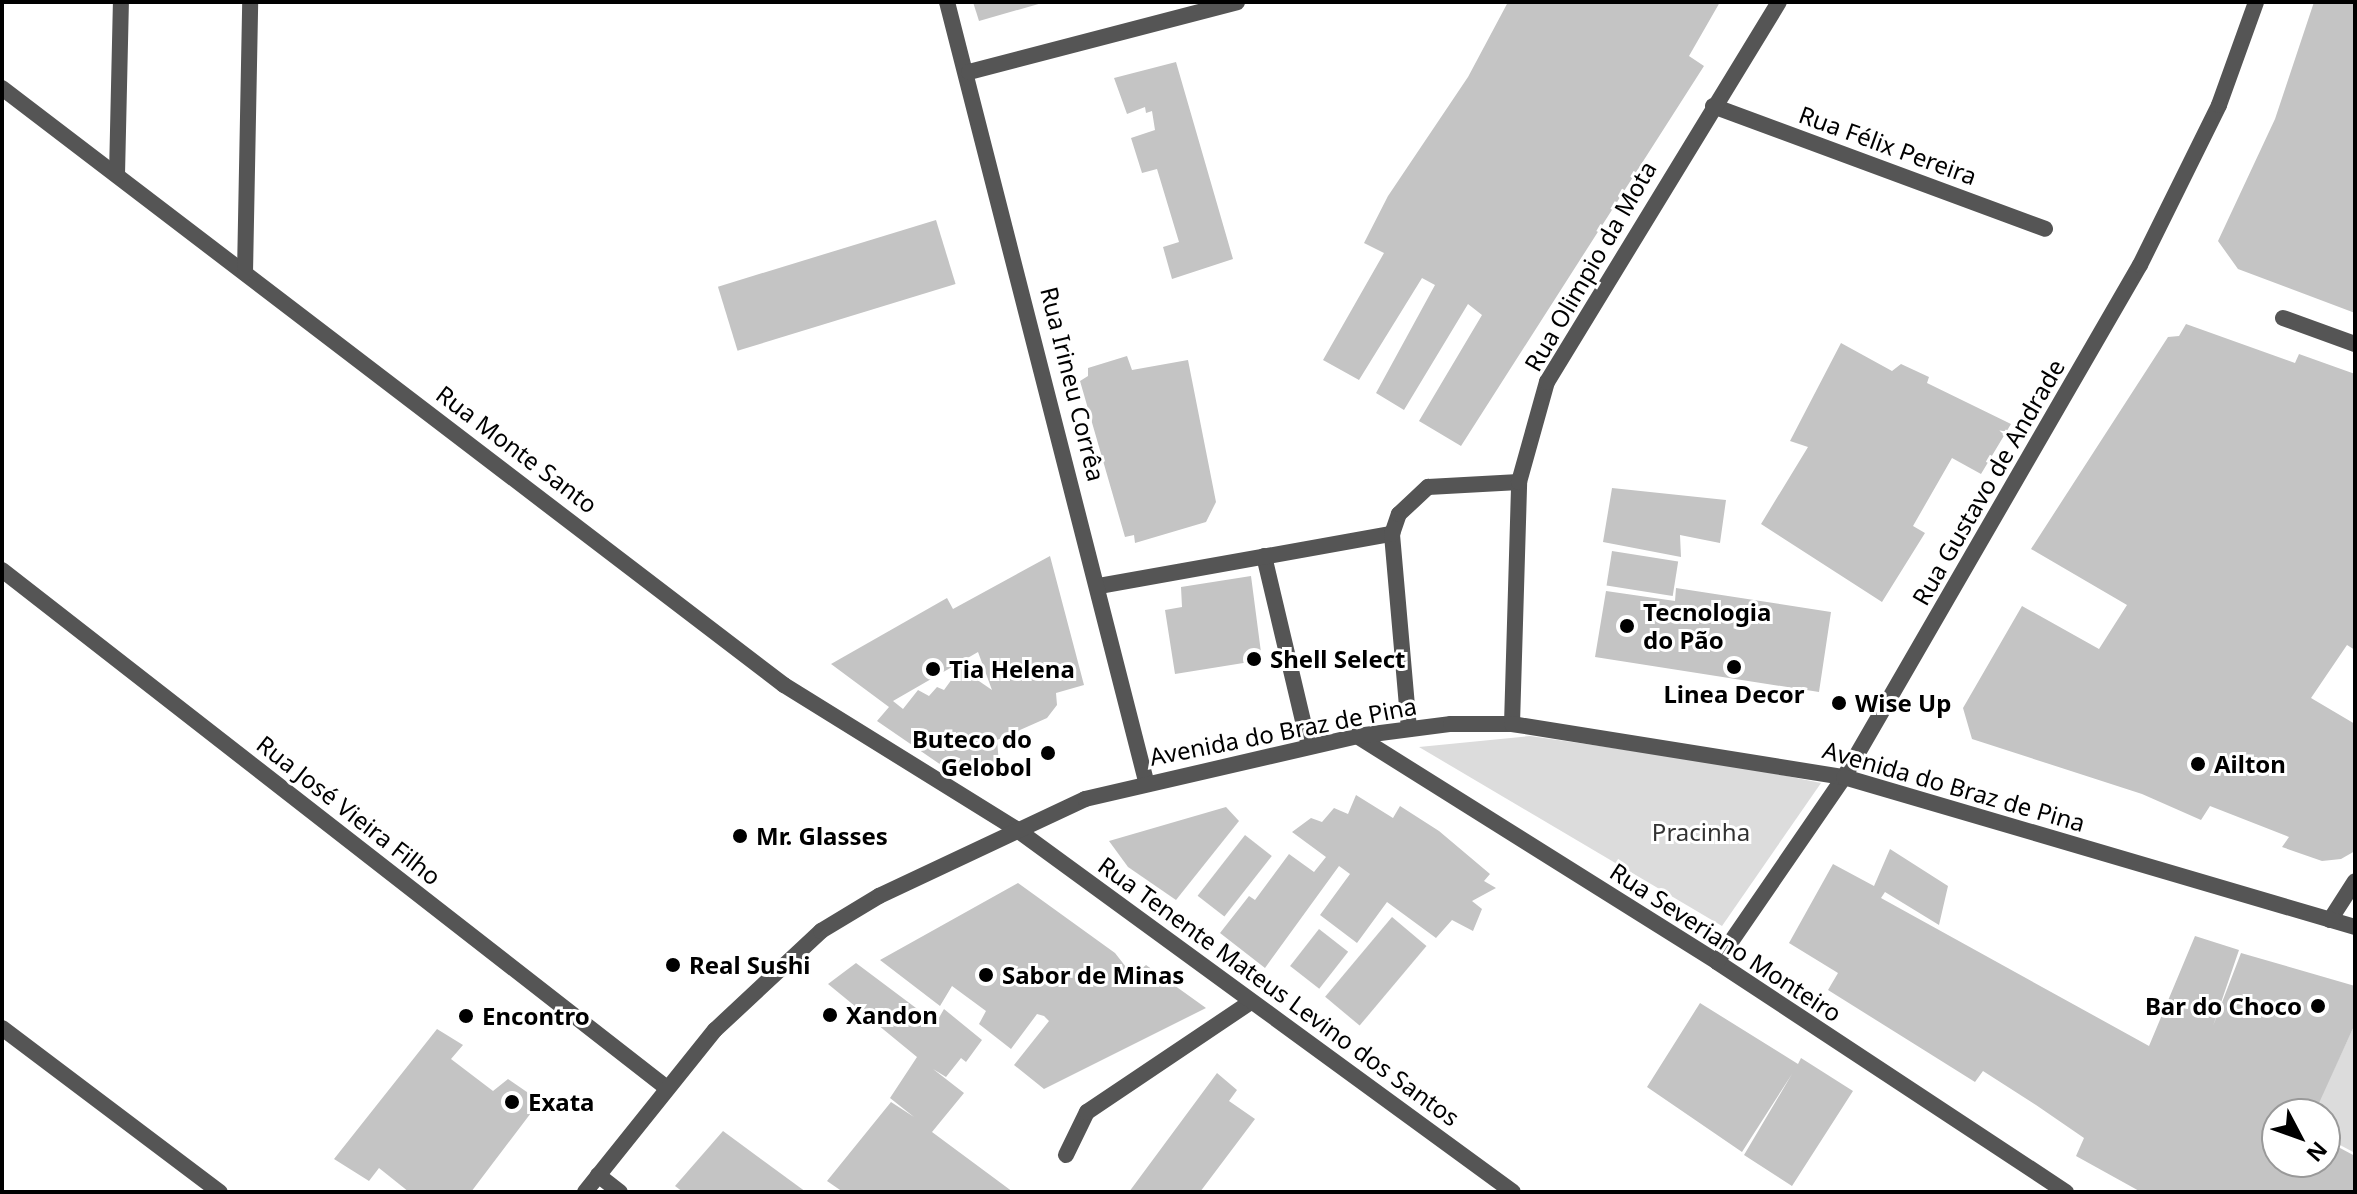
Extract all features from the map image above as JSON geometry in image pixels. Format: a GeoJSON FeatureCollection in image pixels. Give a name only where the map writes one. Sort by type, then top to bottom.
{"type":"FeatureCollection","features":[{"type":"Feature","properties":{"kind":"street"},"geometry":{"type":"LineString","coordinates":[[117,175],[121,2]]}},
{"type":"Feature","properties":{"kind":"street"},"geometry":{"type":"LineString","coordinates":[[245,273],[250,2]]}},
{"type":"Feature","properties":{"kind":"street","name":"Rua Irineu Corrêa"},"geometry":{"type":"LineString","coordinates":[[947,2],[969,72],[1146,781]]}},
{"type":"Feature","properties":{"kind":"street"},"geometry":{"type":"LineString","coordinates":[[969,72],[1237,2]]}},
{"type":"Feature","properties":{"kind":"street","name":"Rua Olimpio da Mota"},"geometry":{"type":"LineString","coordinates":[[1512,724],[1519,482],[1547,382],[1779,2]]}},
{"type":"Feature","properties":{"kind":"street","name":"Rua Gustavo de Andrade"},"geometry":{"type":"LineString","coordinates":[[1717,962],[1844,777],[1991,529],[2187,178],[2256,2]]}},
{"type":"Feature","properties":{"kind":"street","name":"Rua Monte Santo"},"geometry":{"type":"LineString","coordinates":[[2,88],[784,685],[1016,829]]}},
{"type":"Feature","properties":{"kind":"street","name":"Rua Félix Pereira"},"geometry":{"type":"LineString","coordinates":[[1713,106],[2045,229]]}},
{"type":"Feature","properties":{"kind":"street"},"geometry":{"type":"LineString","coordinates":[[2283,318],[2355,344]]}},
{"type":"Feature","properties":{"kind":"street"},"geometry":{"type":"LineString","coordinates":[[1409,729],[1392,534],[1405,506],[1428,487],[1519,482]]}},
{"type":"Feature","properties":{"kind":"street"},"geometry":{"type":"LineString","coordinates":[[1099,586],[1392,534]]}},
{"type":"Feature","properties":{"kind":"street"},"geometry":{"type":"LineString","coordinates":[[1264,556],[1309,746]]}},
{"type":"Feature","properties":{"kind":"street","name":"Rua José Vieira Filho"},"geometry":{"type":"LineString","coordinates":[[2,570],[667,1088]]}},
{"type":"Feature","properties":{"kind":"street","name":"Avenida do Braz de Pina"},"geometry":{"type":"LineString","coordinates":[[585,1192],[715,1030],[821,931],[879,896],[1085,799],[1146,781],[1357,736],[1409,729],[1512,724],[1844,777],[2355,927]]}},
{"type":"Feature","properties":{"kind":"street","name":"Rua Severiano Monteiro"},"geometry":{"type":"LineString","coordinates":[[1357,736],[1717,962],[2066,1192]]}},
{"type":"Feature","properties":{"kind":"street","name":"Rua Tenente Mateus Levino dos Santos"},"geometry":{"type":"LineString","coordinates":[[1016,829],[1513,1192]]}},
{"type":"Feature","properties":{"kind":"street"},"geometry":{"type":"LineString","coordinates":[[2330,920],[2355,881]]}},
{"type":"Feature","properties":{"kind":"street"},"geometry":{"type":"LineString","coordinates":[[1066,1155],[1087,1112],[1251,1002]]}},
{"type":"Feature","properties":{"kind":"street"},"geometry":{"type":"LineString","coordinates":[[2,1028],[220,1192]]}},
{"type":"Feature","properties":{"kind":"street"},"geometry":{"type":"LineString","coordinates":[[598,1175],[620,1192]]}},
{"type":"Feature","properties":{"kind":"green space","name":"Pracinha"},"geometry":{"type":"Polygon","coordinates":[[[1530,736],[1732,765],[1821,783],[1722,926],[1419,747],[1530,736]]]}},
{"type":"Feature","properties":{"kind":"green space"},"geometry":{"type":"Polygon","coordinates":[[[2355,1024],[2355,1153],[2341,1146],[2341,1098],[2320,1098],[2355,1024]]]}},
{"type":"Feature","properties":{"kind":"building"},"geometry":{"type":"Polygon","coordinates":[[[973,2],[1042,2],[1042,3],[979,21],[973,2]]]}},
{"type":"Feature","properties":{"kind":"building"},"geometry":{"type":"Polygon","coordinates":[[[1508,2],[1720,2],[1689,56],[1704,66],[1461,446],[1419,421],[1482,315],[1468,304],[1404,410],[1376,393],[1435,285],[1422,278],[1359,380],[1323,360],[1384,253],[1364,243],[1388,196],[1468,77],[1508,2]]]}},
{"type":"Feature","properties":{"kind":"building"},"geometry":{"type":"Polygon","coordinates":[[[2314,2],[2355,2],[2355,313],[2238,269],[2218,241],[2275,119],[2314,2]]]}},
{"type":"Feature","properties":{"kind":"building"},"geometry":{"type":"Polygon","coordinates":[[[1176,62],[1233,259],[1172,279],[1163,247],[1179,242],[1157,169],[1142,173],[1131,138],[1155,130],[1152,111],[1146,113],[1145,107],[1127,114],[1114,78],[1176,62]]]}},
{"type":"Feature","properties":{"kind":"building"},"geometry":{"type":"Polygon","coordinates":[[[936,220],[956,284],[738,351],[718,287],[936,220]]]}},
{"type":"Feature","properties":{"kind":"building"},"geometry":{"type":"Polygon","coordinates":[[[2186,324],[2295,363],[2299,354],[2355,374],[2355,650],[2347,645],[2311,698],[2355,724],[2355,851],[2341,859],[2322,861],[2282,847],[2289,837],[2210,806],[2201,820],[2142,794],[1972,739],[1963,708],[2022,606],[2099,649],[2127,605],[2031,549],[2168,337],[2179,336],[2186,324]]]}},
{"type":"Feature","properties":{"kind":"building"},"geometry":{"type":"Polygon","coordinates":[[[1841,343],[1892,371],[1901,364],[1929,377],[1927,383],[2011,424],[1981,474],[1952,458],[1913,526],[1925,533],[1882,602],[1761,524],[1808,447],[1790,441],[1841,343]]]}},
{"type":"Feature","properties":{"kind":"building"},"geometry":{"type":"Polygon","coordinates":[[[1127,356],[1132,370],[1188,360],[1216,502],[1206,522],[1135,543],[1134,535],[1125,537],[1080,381],[1088,376],[1088,368],[1127,356]]]}},
{"type":"Feature","properties":{"kind":"building"},"geometry":{"type":"Polygon","coordinates":[[[1612,488],[1726,500],[1720,543],[1680,535],[1681,557],[1603,542],[1612,488]]]}},
{"type":"Feature","properties":{"kind":"building"},"geometry":{"type":"Polygon","coordinates":[[[1612,551],[1678,561],[1673,596],[1607,586],[1612,551]]]}},
{"type":"Feature","properties":{"kind":"building"},"geometry":{"type":"Polygon","coordinates":[[[1050,556],[1084,685],[1056,693],[1057,705],[1047,718],[997,740],[1000,775],[944,767],[877,721],[889,707],[831,664],[947,598],[953,609],[1050,556]],[[978,652],[893,701],[903,709],[918,690],[929,696],[937,687],[944,690],[960,668],[992,690],[978,652]]]}},
{"type":"Feature","properties":{"kind":"building"},"geometry":{"type":"Polygon","coordinates":[[[1251,576],[1262,660],[1175,674],[1165,610],[1182,607],[1181,587],[1251,576]]]}},
{"type":"Feature","properties":{"kind":"building"},"geometry":{"type":"Polygon","coordinates":[[[1676,588],[1831,612],[1819,692],[1595,657],[1606,591],[1675,601],[1676,588]]]}},
{"type":"Feature","properties":{"kind":"building"},"geometry":{"type":"Polygon","coordinates":[[[1356,795],[1393,818],[1400,806],[1439,831],[1490,874],[1484,881],[1496,888],[1472,901],[1482,909],[1473,931],[1452,920],[1436,938],[1387,902],[1357,943],[1320,915],[1350,874],[1339,866],[1265,968],[1220,933],[1249,896],[1255,900],[1289,854],[1314,872],[1326,857],[1292,832],[1311,818],[1322,822],[1334,808],[1348,814],[1356,795]]]}},
{"type":"Feature","properties":{"kind":"building"},"geometry":{"type":"Polygon","coordinates":[[[1226,807],[1239,821],[1176,900],[1128,867],[1109,841],[1226,807]]]}},
{"type":"Feature","properties":{"kind":"building"},"geometry":{"type":"Polygon","coordinates":[[[1245,835],[1272,856],[1224,917],[1198,896],[1245,835]]]}},
{"type":"Feature","properties":{"kind":"building"},"geometry":{"type":"Polygon","coordinates":[[[1890,849],[1948,886],[1939,925],[1885,892],[1881,898],[2149,1046],[2195,936],[2239,950],[2213,1026],[2241,953],[2355,986],[2355,1024],[2321,1098],[2261,1098],[2261,1178],[2341,1178],[2341,1149],[2355,1156],[2355,1192],[2141,1192],[2076,1156],[2084,1138],[1983,1071],[1975,1082],[1828,990],[1838,973],[1789,943],[1833,864],[1874,886],[1890,849]]]}},
{"type":"Feature","properties":{"kind":"building"},"geometry":{"type":"Polygon","coordinates":[[[1018,883],[1115,953],[1133,976],[1146,965],[1206,1008],[1044,1089],[1014,1065],[1049,1021],[1044,1016],[1037,1014],[1011,1049],[979,1024],[986,1011],[952,986],[940,1006],[880,960],[1018,883]]]}},
{"type":"Feature","properties":{"kind":"building"},"geometry":{"type":"Polygon","coordinates":[[[1392,917],[1426,946],[1360,1026],[1325,997],[1392,917]]]}},
{"type":"Feature","properties":{"kind":"building"},"geometry":{"type":"Polygon","coordinates":[[[1319,929],[1348,952],[1319,989],[1290,966],[1319,929]]]}},
{"type":"Feature","properties":{"kind":"building"},"geometry":{"type":"Polygon","coordinates":[[[856,963],[936,1023],[944,1009],[982,1040],[966,1062],[961,1058],[946,1077],[933,1069],[964,1093],[932,1132],[1013,1192],[843,1192],[827,1181],[891,1102],[914,1117],[890,1098],[917,1057],[828,984],[856,963]]]}},
{"type":"Feature","properties":{"kind":"building"},"geometry":{"type":"Polygon","coordinates":[[[1700,1003],[1798,1064],[1801,1058],[1853,1091],[1792,1186],[1744,1155],[1792,1074],[1742,1152],[1647,1087],[1700,1003]]]}},
{"type":"Feature","properties":{"kind":"building"},"geometry":{"type":"Polygon","coordinates":[[[437,1029],[463,1045],[451,1059],[493,1091],[508,1079],[540,1101],[471,1192],[409,1192],[379,1168],[369,1181],[334,1159],[437,1029]]]}},
{"type":"Feature","properties":{"kind":"building"},"geometry":{"type":"Polygon","coordinates":[[[1217,1073],[1237,1090],[1229,1101],[1255,1119],[1200,1192],[1129,1192],[1217,1073]]]}},
{"type":"Feature","properties":{"kind":"building"},"geometry":{"type":"Polygon","coordinates":[[[723,1131],[806,1192],[683,1192],[675,1186],[723,1131]]]}},
{"type":"Feature","properties":{"kind":"place","name":"Tecnologia do Pão"},"geometry":{"type":"Point","coordinates":[1627,626]}},
{"type":"Feature","properties":{"kind":"place","name":"Shell Select"},"geometry":{"type":"Point","coordinates":[1254,659]}},
{"type":"Feature","properties":{"kind":"place","name":"Linea Decor"},"geometry":{"type":"Point","coordinates":[1734,667]}},
{"type":"Feature","properties":{"kind":"place","name":"Tia Helena"},"geometry":{"type":"Point","coordinates":[933,669]}},
{"type":"Feature","properties":{"kind":"place","name":"Wise Up"},"geometry":{"type":"Point","coordinates":[1839,703]}},
{"type":"Feature","properties":{"kind":"place","name":"Buteco do Gelobol"},"geometry":{"type":"Point","coordinates":[1048,753]}},
{"type":"Feature","properties":{"kind":"place","name":"Ailton"},"geometry":{"type":"Point","coordinates":[2198,764]}},
{"type":"Feature","properties":{"kind":"place","name":"Mr. Glasses"},"geometry":{"type":"Point","coordinates":[740,836]}},
{"type":"Feature","properties":{"kind":"place","name":"Real Sushi"},"geometry":{"type":"Point","coordinates":[673,965]}},
{"type":"Feature","properties":{"kind":"place","name":"Sabor de Minas"},"geometry":{"type":"Point","coordinates":[986,975]}},
{"type":"Feature","properties":{"kind":"place","name":"Bar do Choco"},"geometry":{"type":"Point","coordinates":[2318,1006]}},
{"type":"Feature","properties":{"kind":"place","name":"Xandon"},"geometry":{"type":"Point","coordinates":[830,1015]}},
{"type":"Feature","properties":{"kind":"place","name":"Encontro"},"geometry":{"type":"Point","coordinates":[466,1016]}},
{"type":"Feature","properties":{"kind":"place","name":"Exata"},"geometry":{"type":"Point","coordinates":[512,1102]}}]}
